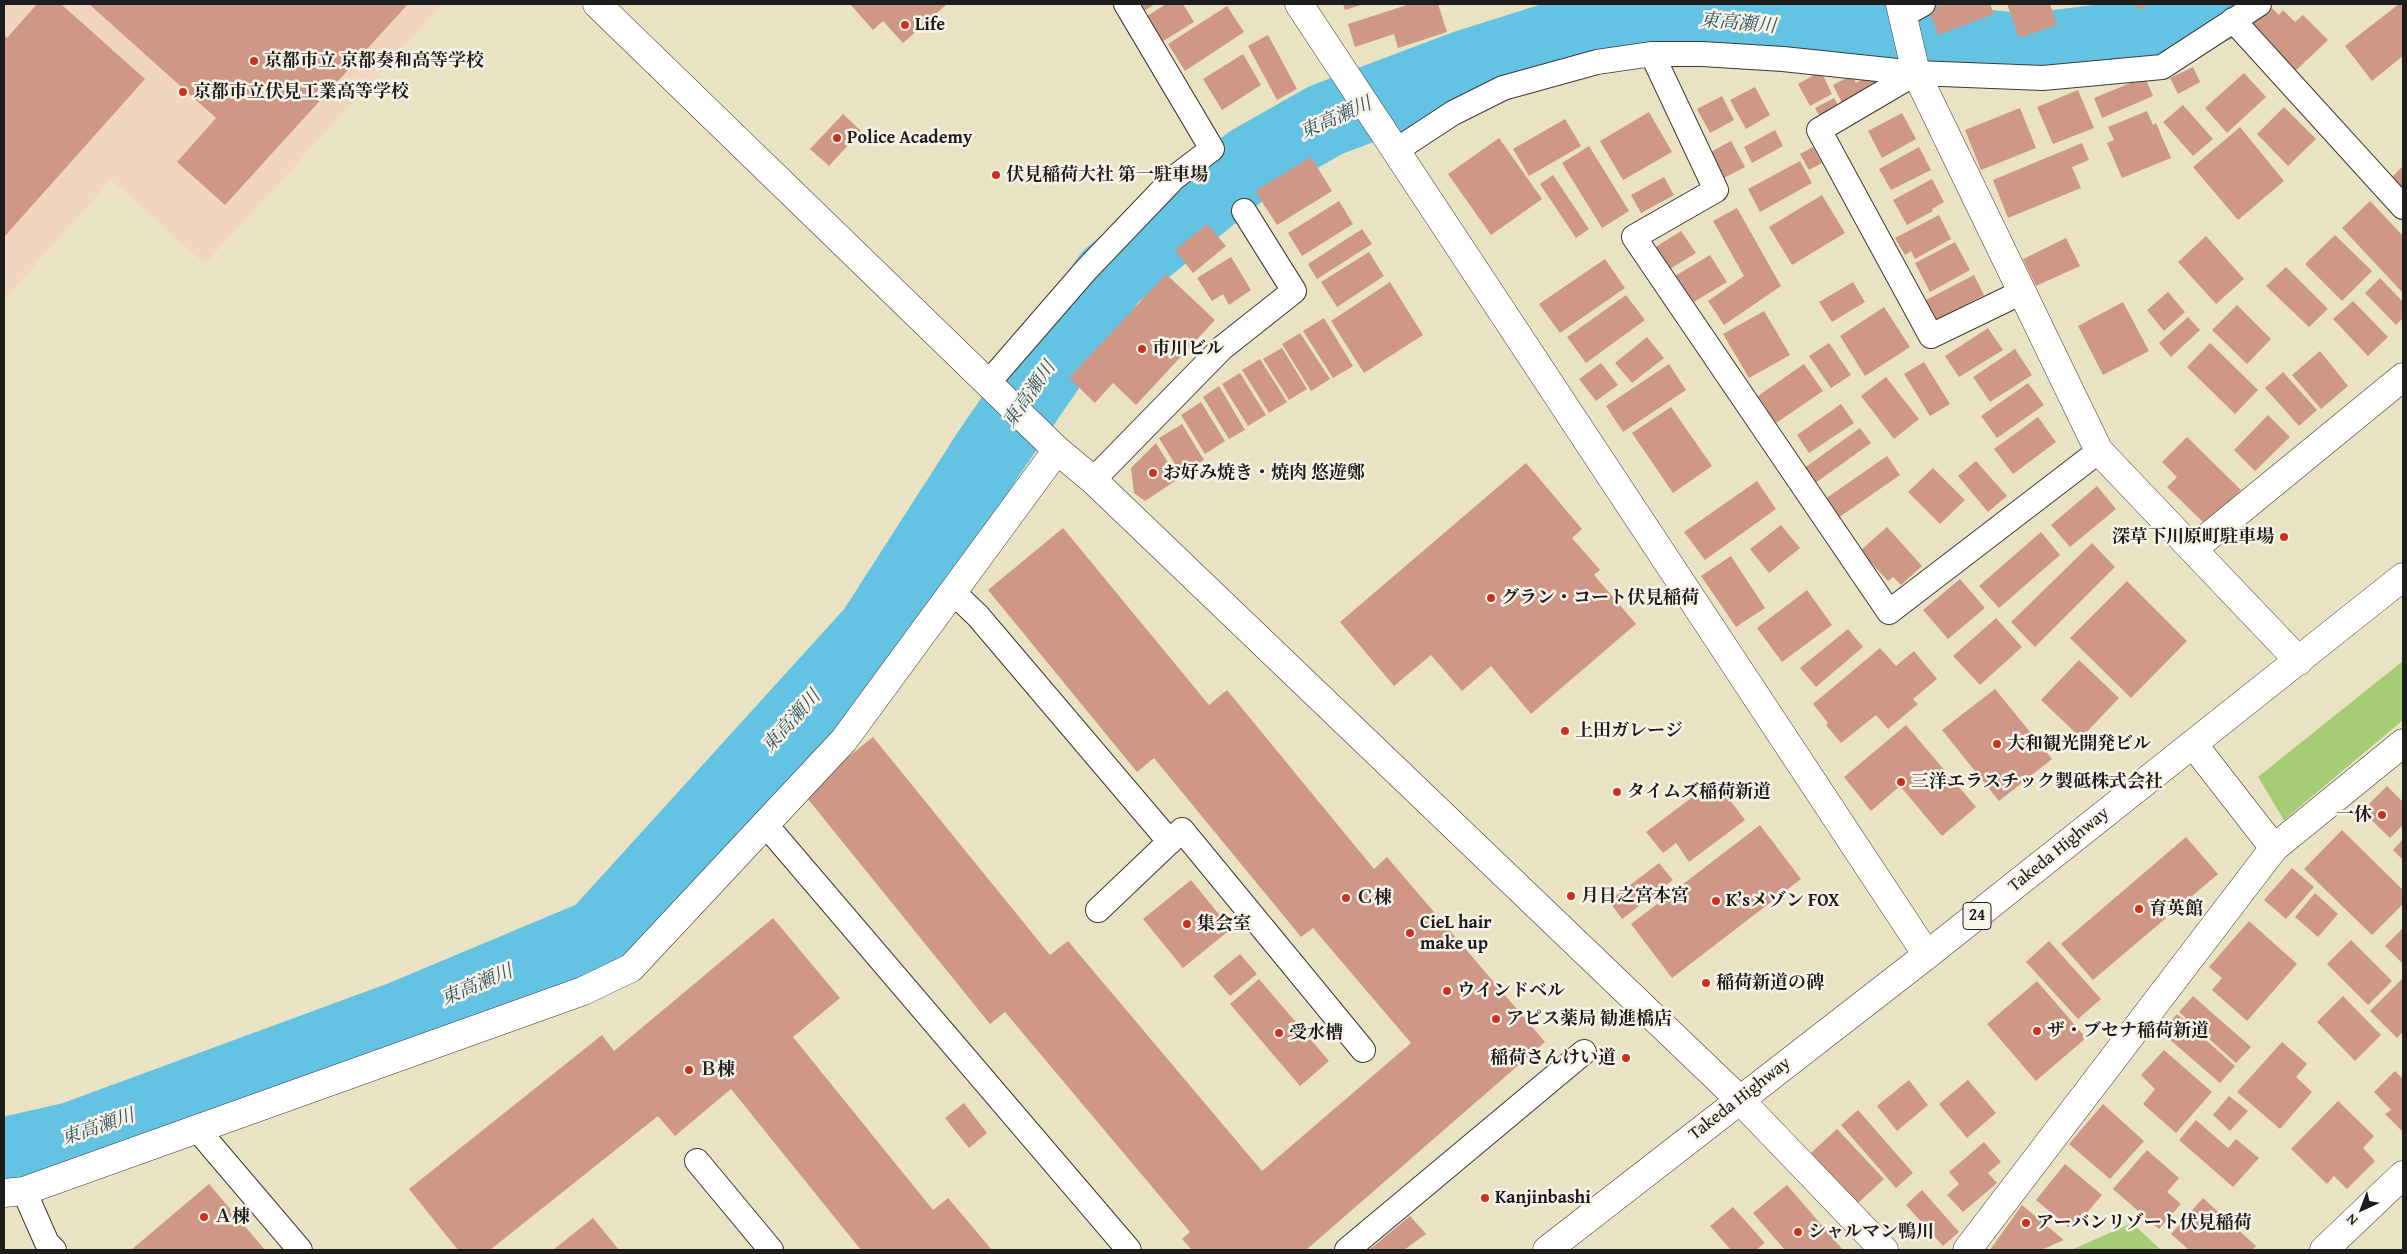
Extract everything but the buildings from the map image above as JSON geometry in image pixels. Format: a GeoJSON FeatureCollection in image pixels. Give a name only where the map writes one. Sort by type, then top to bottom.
{"type":"FeatureCollection","features":[{"type":"Feature","properties":{"kind":"main road"},"geometry":{"type":"LineString","coordinates":[[597,4],[988,383],[1093,480],[1739,1100],[1884,1250]]}},
{"type":"Feature","properties":{"kind":"main road"},"geometry":{"type":"LineString","coordinates":[[1299,4],[1927,955]]}},
{"type":"Feature","properties":{"kind":"main road"},"geometry":{"type":"LineString","coordinates":[[1909,7],[1916,74],[2099,451],[2300,661]]}},
{"type":"Feature","properties":{"kind":"main road"},"geometry":{"type":"LineString","coordinates":[[2193,549],[2403,377]]}},
{"type":"Feature","properties":{"kind":"main road"},"geometry":{"type":"LineString","coordinates":[[14,1192],[197,1129],[583,991],[631,968],[844,740],[954,592],[1051,443]]}},
{"type":"Feature","properties":{"kind":"main road","name":"Takeda Highway"},"geometry":{"type":"LineString","coordinates":[[1547,1250],[1927,955],[2300,661],[2403,577]]}},
{"type":"Feature","properties":{"kind":"main road"},"geometry":{"type":"LineString","coordinates":[[1967,1250],[2274,848],[2403,743]]}},
{"type":"Feature","properties":{"kind":"main road"},"geometry":{"type":"LineString","coordinates":[[2193,744],[2274,848]]}},
{"type":"Feature","properties":{"kind":"main road"},"geometry":{"type":"LineString","coordinates":[[2324,1250],[2391,1196],[2403,1174]]}},
{"type":"Feature","properties":{"kind":"lane"},"geometry":{"type":"LineString","coordinates":[[988,383],[1086,270],[1174,178],[1212,149],[1126,4]]}},
{"type":"Feature","properties":{"kind":"lane"},"geometry":{"type":"LineString","coordinates":[[1388,140],[1453,113],[1503,88],[1597,62],[1652,54],[1702,54],[1783,59],[1916,74],[2043,78],[2162,68],[2258,4]]}},
{"type":"Feature","properties":{"kind":"lane"},"geometry":{"type":"LineString","coordinates":[[2233,20],[2403,207]]}},
{"type":"Feature","properties":{"kind":"lane"},"geometry":{"type":"LineString","coordinates":[[1652,54],[1716,190],[1634,237],[1888,612],[2099,451]]}},
{"type":"Feature","properties":{"kind":"lane"},"geometry":{"type":"LineString","coordinates":[[1916,74],[1819,130],[1931,336],[2022,292]]}},
{"type":"Feature","properties":{"kind":"lane"},"geometry":{"type":"LineString","coordinates":[[1093,480],[1222,348],[1294,291],[1244,211]]}},
{"type":"Feature","properties":{"kind":"lane"},"geometry":{"type":"LineString","coordinates":[[954,592],[978,616],[1170,842]]}},
{"type":"Feature","properties":{"kind":"lane"},"geometry":{"type":"LineString","coordinates":[[765,824],[1129,1250]]}},
{"type":"Feature","properties":{"kind":"lane"},"geometry":{"type":"LineString","coordinates":[[1098,910],[1182,830],[1363,1050]]}},
{"type":"Feature","properties":{"kind":"lane"},"geometry":{"type":"LineString","coordinates":[[1347,1250],[1584,1052]]}},
{"type":"Feature","properties":{"kind":"lane"},"geometry":{"type":"LineString","coordinates":[[197,1129],[300,1250]]}},
{"type":"Feature","properties":{"kind":"lane"},"geometry":{"type":"LineString","coordinates":[[697,1161],[771,1250]]}},
{"type":"Feature","properties":{"kind":"lane"},"geometry":{"type":"LineString","coordinates":[[14,1192],[47,1243],[54,1250]]}},
{"type":"Feature","properties":{"kind":"shaded area","name":"京都市立伏見工業高等学校"},"geometry":{"type":"Polygon","coordinates":[[[4,4],[443,4],[205,264],[111,180],[4,300],[4,4]]]}},
{"type":"Feature","properties":{"kind":"green space"},"geometry":{"type":"Polygon","coordinates":[[[2403,661],[2403,720],[2284,820],[2258,777],[2403,661]]]}},
{"type":"Feature","properties":{"kind":"green space"},"geometry":{"type":"Polygon","coordinates":[[[2132,1223],[2161,1250],[2071,1250],[2132,1223]]]}},
{"type":"Feature","properties":{"kind":"waterway","name":"東高瀬川"},"geometry":{"type":"LineString","coordinates":[[4,1155],[74,1139],[400,1019],[598,936],[874,632],[989,453],[1110,277],[1250,163],[1326,120],[1464,68],[1635,14],[2027,51],[2141,37],[2217,4]]}},
{"type":"Feature","properties":{"kind":"place","name":"Life"},"geometry":{"type":"Point","coordinates":[905,25]}},
{"type":"Feature","properties":{"kind":"place","name":"京都市立 京都奏和高等学校"},"geometry":{"type":"Point","coordinates":[254,61]}},
{"type":"Feature","properties":{"kind":"place","name":"京都市立伏見工業高等学校"},"geometry":{"type":"Point","coordinates":[183,92]}},
{"type":"Feature","properties":{"kind":"place","name":"Police Academy"},"geometry":{"type":"Point","coordinates":[837,138]}},
{"type":"Feature","properties":{"kind":"place","name":"伏見稲荷大社 第一駐車場"},"geometry":{"type":"Point","coordinates":[996,175]}},
{"type":"Feature","properties":{"kind":"place","name":"市川ビル"},"geometry":{"type":"Point","coordinates":[1142,349]}},
{"type":"Feature","properties":{"kind":"place","name":"お好み焼き・焼肉 悠遊鄭"},"geometry":{"type":"Point","coordinates":[1153,473]}},
{"type":"Feature","properties":{"kind":"place","name":"深草下川原町駐車場"},"geometry":{"type":"Point","coordinates":[2284,537]}},
{"type":"Feature","properties":{"kind":"place","name":"グラン・コート伏見稲荷"},"geometry":{"type":"Point","coordinates":[1491,598]}},
{"type":"Feature","properties":{"kind":"place","name":"上田ガレージ"},"geometry":{"type":"Point","coordinates":[1565,731]}},
{"type":"Feature","properties":{"kind":"place","name":"大和観光開発ビル"},"geometry":{"type":"Point","coordinates":[1997,744]}},
{"type":"Feature","properties":{"kind":"place","name":"三洋エラスチック製砥株式会社"},"geometry":{"type":"Point","coordinates":[1901,782]}},
{"type":"Feature","properties":{"kind":"place","name":"タイムズ稲荷新道"},"geometry":{"type":"Point","coordinates":[1617,792]}},
{"type":"Feature","properties":{"kind":"place","name":"一休"},"geometry":{"type":"Point","coordinates":[2382,815]}},
{"type":"Feature","properties":{"kind":"place","name":"月日之宮本宮"},"geometry":{"type":"Point","coordinates":[1571,896]}},
{"type":"Feature","properties":{"kind":"place","name":"Ｃ棟"},"geometry":{"type":"Point","coordinates":[1346,898]}},
{"type":"Feature","properties":{"kind":"place","name":"K’sメゾン FOX"},"geometry":{"type":"Point","coordinates":[1716,901]}},
{"type":"Feature","properties":{"kind":"place","name":"育英館"},"geometry":{"type":"Point","coordinates":[2139,909]}},
{"type":"Feature","properties":{"kind":"place","name":"集会室"},"geometry":{"type":"Point","coordinates":[1187,924]}},
{"type":"Feature","properties":{"kind":"place","name":"CieL hair make up"},"geometry":{"type":"Point","coordinates":[1410,933]}},
{"type":"Feature","properties":{"kind":"place","name":"稲荷新道の碑"},"geometry":{"type":"Point","coordinates":[1706,983]}},
{"type":"Feature","properties":{"kind":"place","name":"ウインドベル"},"geometry":{"type":"Point","coordinates":[1447,991]}},
{"type":"Feature","properties":{"kind":"place","name":"アピス薬局 勧進橋店"},"geometry":{"type":"Point","coordinates":[1496,1019]}},
{"type":"Feature","properties":{"kind":"place","name":"ザ・ブセナ稲荷新道"},"geometry":{"type":"Point","coordinates":[2037,1031]}},
{"type":"Feature","properties":{"kind":"place","name":"受水槽"},"geometry":{"type":"Point","coordinates":[1279,1033]}},
{"type":"Feature","properties":{"kind":"place","name":"稲荷さんけい道"},"geometry":{"type":"Point","coordinates":[1626,1058]}},
{"type":"Feature","properties":{"kind":"place","name":"Ｂ棟"},"geometry":{"type":"Point","coordinates":[689,1070]}},
{"type":"Feature","properties":{"kind":"place","name":"Kanjinbashi"},"geometry":{"type":"Point","coordinates":[1485,1198]}},
{"type":"Feature","properties":{"kind":"place","name":"Ａ棟"},"geometry":{"type":"Point","coordinates":[204,1217]}},
{"type":"Feature","properties":{"kind":"place","name":"アーバンリゾート伏見稲荷"},"geometry":{"type":"Point","coordinates":[2026,1223]}},
{"type":"Feature","properties":{"kind":"place","name":"シャルマン鴨川"},"geometry":{"type":"Point","coordinates":[1798,1232]}}]}
